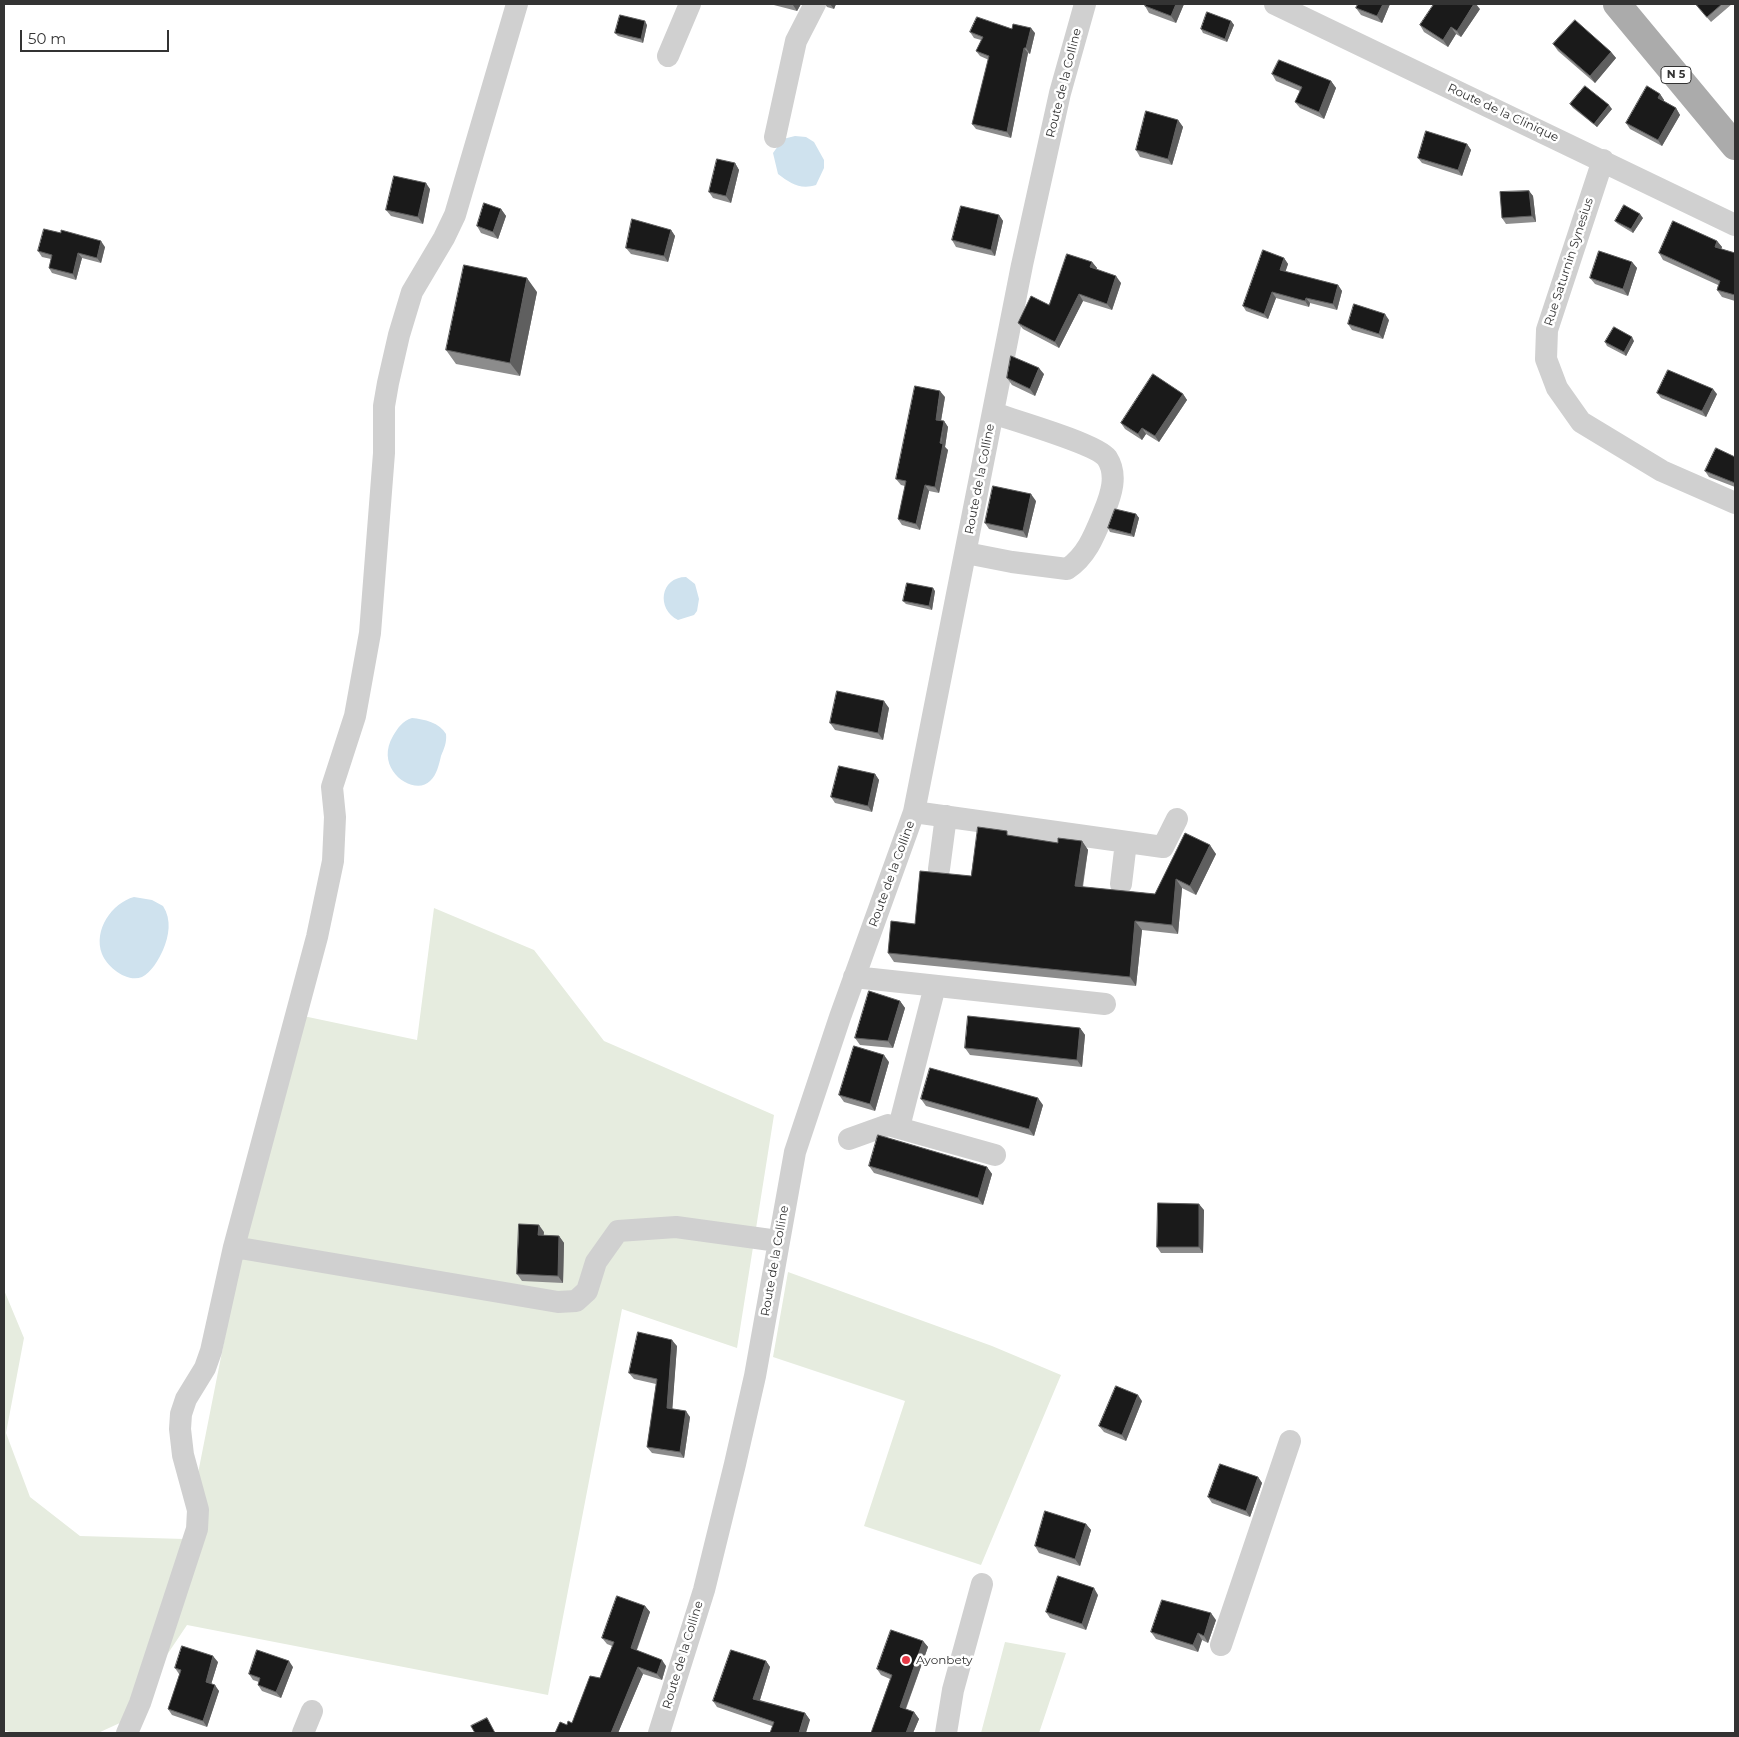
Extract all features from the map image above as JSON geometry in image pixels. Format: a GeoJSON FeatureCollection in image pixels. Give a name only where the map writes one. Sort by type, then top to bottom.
{"type":"FeatureCollection","features":[{"type":"Feature","properties":{"kind":"main road","name":"N 5"},"geometry":{"type":"LineString","coordinates":[[1617,4],[1735,146]]}},
{"type":"Feature","properties":{"kind":"street"},"geometry":{"type":"LineString","coordinates":[[127,1733],[140,1703],[197,1529],[198,1510],[184,1455],[180,1429],[181,1414],[186,1399],[205,1368],[211,1351],[234,1247],[302,998],[333,861],[335,817],[332,787],[347,747],[363,682],[376,568],[384,406],[394,354],[412,292],[444,238],[455,215],[518,4]]}},
{"type":"Feature","properties":{"kind":"street"},"geometry":{"type":"LineString","coordinates":[[668,56],[690,4]]}},
{"type":"Feature","properties":{"kind":"street"},"geometry":{"type":"LineString","coordinates":[[775,137],[794,49],[815,4]]}},
{"type":"Feature","properties":{"kind":"street","name":"Route de la Colline"},"geometry":{"type":"LineString","coordinates":[[659,1733],[704,1590],[735,1464],[755,1376],[795,1152],[854,978],[914,812],[1022,265],[1060,93],[1085,4]]}},
{"type":"Feature","properties":{"kind":"street","name":"Route de la Clinique"},"geometry":{"type":"LineString","coordinates":[[1276,4],[1734,224]]}},
{"type":"Feature","properties":{"kind":"street","name":"Rue Saturnin Synesius"},"geometry":{"type":"LineString","coordinates":[[1602,160],[1547,330],[1546,360],[1557,388],[1581,422],[1662,471],[1735,503]]}},
{"type":"Feature","properties":{"kind":"street"},"geometry":{"type":"LineString","coordinates":[[966,553],[1012,562],[1067,569],[1079,561],[1094,537],[1112,492],[1112,468],[1106,456],[1072,440],[993,413]]}},
{"type":"Feature","properties":{"kind":"street"},"geometry":{"type":"LineString","coordinates":[[914,812],[1163,847],[1177,818]]}},
{"type":"Feature","properties":{"kind":"street"},"geometry":{"type":"LineString","coordinates":[[939,870],[946,816]]}},
{"type":"Feature","properties":{"kind":"street"},"geometry":{"type":"LineString","coordinates":[[1121,884],[1126,842]]}},
{"type":"Feature","properties":{"kind":"street"},"geometry":{"type":"LineString","coordinates":[[854,978],[1105,1004]]}},
{"type":"Feature","properties":{"kind":"street"},"geometry":{"type":"LineString","coordinates":[[899,1127],[935,986]]}},
{"type":"Feature","properties":{"kind":"street"},"geometry":{"type":"LineString","coordinates":[[849,1140],[888,1124],[995,1155]]}},
{"type":"Feature","properties":{"kind":"street"},"geometry":{"type":"LineString","coordinates":[[234,1247],[558,1302],[576,1302],[587,1291],[596,1262],[618,1231],[676,1227],[778,1241]]}},
{"type":"Feature","properties":{"kind":"street"},"geometry":{"type":"LineString","coordinates":[[1221,1645],[1290,1441]]}},
{"type":"Feature","properties":{"kind":"street"},"geometry":{"type":"LineString","coordinates":[[946,1733],[953,1690],[982,1584]]}},
{"type":"Feature","properties":{"kind":"street"},"geometry":{"type":"LineString","coordinates":[[303,1733],[312,1711]]}},
{"type":"Feature","properties":{"kind":"shaded area"},"geometry":{"type":"Polygon","coordinates":[[[434,908],[534,950],[604,1041],[774,1115],[737,1348],[622,1309],[548,1695],[187,1625],[122,1722],[98,1733],[13,1733],[4,1730],[4,1290],[24,1338],[6,1433],[30,1497],[80,1536],[185,1539],[289,1013],[417,1040],[434,908]]]}},
{"type":"Feature","properties":{"kind":"shaded area"},"geometry":{"type":"Polygon","coordinates":[[[788,1272],[992,1346],[1061,1375],[981,1565],[864,1526],[905,1401],[773,1357],[788,1272]]]}},
{"type":"Feature","properties":{"kind":"shaded area"},"geometry":{"type":"Polygon","coordinates":[[[1005,1642],[1066,1653],[1039,1733],[981,1733],[1005,1642]]]}},
{"type":"Feature","properties":{"kind":"water"},"geometry":{"type":"Polygon","coordinates":[[[795,136],[806,137],[814,142],[824,160],[824,168],[816,185],[800,186],[791,183],[778,174],[773,153],[783,139],[795,136]]]}},
{"type":"Feature","properties":{"kind":"water"},"geometry":{"type":"Polygon","coordinates":[[[686,577],[695,584],[699,599],[697,611],[694,615],[678,620],[666,609],[664,594],[671,582],[677,578],[686,577]]]}},
{"type":"Feature","properties":{"kind":"water"},"geometry":{"type":"Polygon","coordinates":[[[412,718],[436,724],[446,734],[445,745],[436,773],[430,781],[423,785],[415,786],[406,783],[398,777],[388,760],[388,748],[393,736],[403,723],[412,718]]]}},
{"type":"Feature","properties":{"kind":"water"},"geometry":{"type":"Polygon","coordinates":[[[134,897],[152,900],[163,906],[168,917],[169,928],[163,950],[149,972],[142,977],[130,978],[118,973],[108,964],[102,954],[100,936],[102,927],[112,911],[118,905],[134,897]]]}},
{"type":"Feature","properties":{"kind":"building"},"geometry":{"type":"Polygon","coordinates":[[[1146,4],[1176,4],[1171,16],[1145,6],[1146,4]]]}},
{"type":"Feature","properties":{"kind":"building"},"geometry":{"type":"Polygon","coordinates":[[[1358,4],[1383,4],[1377,16],[1356,8],[1358,4]]]}},
{"type":"Feature","properties":{"kind":"building"},"geometry":{"type":"Polygon","coordinates":[[[1434,4],[1474,4],[1457,31],[1451,27],[1443,40],[1420,25],[1434,4]]]}},
{"type":"Feature","properties":{"kind":"building"},"geometry":{"type":"Polygon","coordinates":[[[1696,4],[1722,4],[1707,17],[1696,4]]]}},
{"type":"Feature","properties":{"kind":"building"},"geometry":{"type":"Polygon","coordinates":[[[1207,12],[1231,21],[1225,39],[1201,29],[1207,12]]]}},
{"type":"Feature","properties":{"kind":"building"},"geometry":{"type":"Polygon","coordinates":[[[620,15],[645,21],[641,39],[615,33],[620,15]]]}},
{"type":"Feature","properties":{"kind":"building"},"geometry":{"type":"Polygon","coordinates":[[[977,17],[1012,29],[1013,24],[1031,28],[1026,48],[1024,48],[1007,132],[972,124],[989,56],[976,51],[983,37],[970,32],[977,17]]]}},
{"type":"Feature","properties":{"kind":"building"},"geometry":{"type":"Polygon","coordinates":[[[1575,20],[1611,52],[1590,76],[1553,44],[1575,20]]]}},
{"type":"Feature","properties":{"kind":"building"},"geometry":{"type":"Polygon","coordinates":[[[1279,60],[1331,81],[1319,112],[1295,102],[1302,87],[1272,74],[1279,60]]]}},
{"type":"Feature","properties":{"kind":"building"},"geometry":{"type":"Polygon","coordinates":[[[1585,86],[1609,105],[1594,124],[1570,104],[1585,86]]]}},
{"type":"Feature","properties":{"kind":"building"},"geometry":{"type":"Polygon","coordinates":[[[1647,86],[1660,94],[1658,98],[1676,108],[1658,140],[1626,123],[1647,86]]]}},
{"type":"Feature","properties":{"kind":"building"},"geometry":{"type":"Polygon","coordinates":[[[1146,111],[1178,120],[1168,159],[1136,150],[1146,111]]]}},
{"type":"Feature","properties":{"kind":"building"},"geometry":{"type":"Polygon","coordinates":[[[1426,131],[1467,144],[1458,170],[1418,158],[1426,131]]]}},
{"type":"Feature","properties":{"kind":"building"},"geometry":{"type":"Polygon","coordinates":[[[717,159],[735,163],[726,196],[709,192],[717,159]]]}},
{"type":"Feature","properties":{"kind":"building"},"geometry":{"type":"Polygon","coordinates":[[[394,176],[426,183],[418,217],[386,210],[394,176]]]}},
{"type":"Feature","properties":{"kind":"building"},"geometry":{"type":"Polygon","coordinates":[[[1529,191],[1532,216],[1502,218],[1500,192],[1529,191]]]}},
{"type":"Feature","properties":{"kind":"building"},"geometry":{"type":"Polygon","coordinates":[[[484,203],[501,209],[493,232],[477,226],[484,203]]]}},
{"type":"Feature","properties":{"kind":"building"},"geometry":{"type":"Polygon","coordinates":[[[1624,205],[1640,214],[1631,229],[1615,221],[1624,205]]]}},
{"type":"Feature","properties":{"kind":"building"},"geometry":{"type":"Polygon","coordinates":[[[961,206],[999,215],[991,250],[952,240],[961,206]]]}},
{"type":"Feature","properties":{"kind":"building"},"geometry":{"type":"Polygon","coordinates":[[[632,219],[671,230],[664,256],[626,248],[632,219]]]}},
{"type":"Feature","properties":{"kind":"building"},"geometry":{"type":"Polygon","coordinates":[[[1673,221],[1717,241],[1715,247],[1735,253],[1735,295],[1717,290],[1720,281],[1659,253],[1673,221]]]}},
{"type":"Feature","properties":{"kind":"building"},"geometry":{"type":"Polygon","coordinates":[[[44,229],[61,233],[61,230],[101,241],[97,258],[78,253],[73,274],[49,268],[52,255],[38,251],[44,229]]]}},
{"type":"Feature","properties":{"kind":"building"},"geometry":{"type":"Polygon","coordinates":[[[1263,250],[1284,258],[1280,270],[1338,285],[1333,304],[1306,298],[1305,301],[1272,292],[1264,314],[1243,306],[1263,250]]]}},
{"type":"Feature","properties":{"kind":"building"},"geometry":{"type":"Polygon","coordinates":[[[1599,251],[1632,262],[1623,289],[1590,278],[1599,251]]]}},
{"type":"Feature","properties":{"kind":"building"},"geometry":{"type":"Polygon","coordinates":[[[1067,254],[1092,262],[1090,267],[1116,276],[1107,304],[1079,294],[1055,342],[1018,323],[1031,296],[1049,305],[1067,254]]]}},
{"type":"Feature","properties":{"kind":"building"},"geometry":{"type":"Polygon","coordinates":[[[464,265],[527,278],[510,363],[446,350],[464,265]]]}},
{"type":"Feature","properties":{"kind":"building"},"geometry":{"type":"Polygon","coordinates":[[[1354,304],[1385,314],[1379,334],[1348,324],[1354,304]]]}},
{"type":"Feature","properties":{"kind":"building"},"geometry":{"type":"Polygon","coordinates":[[[1614,327],[1632,337],[1624,352],[1605,342],[1614,327]]]}},
{"type":"Feature","properties":{"kind":"building"},"geometry":{"type":"Polygon","coordinates":[[[1011,356],[1039,368],[1030,389],[1007,378],[1011,356]]]}},
{"type":"Feature","properties":{"kind":"building"},"geometry":{"type":"Polygon","coordinates":[[[1668,370],[1713,389],[1702,411],[1657,393],[1668,370]]]}},
{"type":"Feature","properties":{"kind":"building"},"geometry":{"type":"Polygon","coordinates":[[[1153,374],[1183,394],[1155,436],[1142,428],[1138,434],[1121,423],[1153,374]]]}},
{"type":"Feature","properties":{"kind":"building"},"geometry":{"type":"Polygon","coordinates":[[[915,386],[940,391],[936,420],[944,421],[940,443],[943,444],[935,487],[925,485],[916,524],[898,519],[906,481],[896,479],[915,386]]]}},
{"type":"Feature","properties":{"kind":"building"},"geometry":{"type":"Polygon","coordinates":[[[1716,448],[1735,457],[1735,483],[1705,471],[1716,448]]]}},
{"type":"Feature","properties":{"kind":"building"},"geometry":{"type":"Polygon","coordinates":[[[993,486],[1031,494],[1023,531],[985,523],[993,486]]]}},
{"type":"Feature","properties":{"kind":"building"},"geometry":{"type":"Polygon","coordinates":[[[1115,509],[1136,514],[1131,534],[1108,528],[1115,509]]]}},
{"type":"Feature","properties":{"kind":"building"},"geometry":{"type":"Polygon","coordinates":[[[907,583],[933,588],[929,606],[903,601],[907,583]]]}},
{"type":"Feature","properties":{"kind":"building"},"geometry":{"type":"Polygon","coordinates":[[[837,691],[884,701],[878,733],[830,723],[837,691]]]}},
{"type":"Feature","properties":{"kind":"building"},"geometry":{"type":"Polygon","coordinates":[[[839,766],[875,774],[868,806],[831,797],[839,766]]]}},
{"type":"Feature","properties":{"kind":"building"},"geometry":{"type":"Polygon","coordinates":[[[978,827],[1007,831],[1007,835],[1058,843],[1058,838],[1082,841],[1075,886],[1155,894],[1185,833],[1210,845],[1190,886],[1176,879],[1172,925],[1135,921],[1130,977],[888,953],[891,921],[915,924],[920,871],[971,876],[978,827]]]}},
{"type":"Feature","properties":{"kind":"building"},"geometry":{"type":"Polygon","coordinates":[[[869,991],[900,1001],[888,1041],[855,1038],[869,991]]]}},
{"type":"Feature","properties":{"kind":"building"},"geometry":{"type":"Polygon","coordinates":[[[968,1016],[1080,1028],[1077,1060],[965,1048],[968,1016]]]}},
{"type":"Feature","properties":{"kind":"building"},"geometry":{"type":"Polygon","coordinates":[[[854,1046],[884,1055],[870,1104],[839,1095],[854,1046]]]}},
{"type":"Feature","properties":{"kind":"building"},"geometry":{"type":"Polygon","coordinates":[[[930,1068],[1038,1098],[1029,1129],[921,1099],[930,1068]]]}},
{"type":"Feature","properties":{"kind":"building"},"geometry":{"type":"Polygon","coordinates":[[[878,1135],[987,1167],[978,1198],[869,1166],[878,1135]]]}},
{"type":"Feature","properties":{"kind":"building"},"geometry":{"type":"Polygon","coordinates":[[[1158,1203],[1199,1204],[1199,1247],[1157,1247],[1158,1203]]]}},
{"type":"Feature","properties":{"kind":"building"},"geometry":{"type":"Polygon","coordinates":[[[519,1224],[539,1225],[538,1235],[559,1236],[558,1276],[517,1274],[519,1224]]]}},
{"type":"Feature","properties":{"kind":"building"},"geometry":{"type":"Polygon","coordinates":[[[638,1332],[672,1340],[667,1408],[686,1411],[680,1452],[647,1447],[657,1379],[629,1373],[638,1332]]]}},
{"type":"Feature","properties":{"kind":"building"},"geometry":{"type":"Polygon","coordinates":[[[1116,1386],[1138,1395],[1122,1435],[1099,1426],[1116,1386]]]}},
{"type":"Feature","properties":{"kind":"building"},"geometry":{"type":"Polygon","coordinates":[[[1220,1464],[1258,1477],[1246,1511],[1208,1497],[1220,1464]]]}},
{"type":"Feature","properties":{"kind":"building"},"geometry":{"type":"Polygon","coordinates":[[[1045,1511],[1086,1524],[1075,1559],[1035,1546],[1045,1511]]]}},
{"type":"Feature","properties":{"kind":"building"},"geometry":{"type":"Polygon","coordinates":[[[1058,1576],[1094,1588],[1082,1624],[1046,1612],[1058,1576]]]}},
{"type":"Feature","properties":{"kind":"building"},"geometry":{"type":"Polygon","coordinates":[[[617,1596],[645,1606],[631,1648],[662,1660],[657,1674],[638,1667],[611,1733],[555,1733],[560,1722],[567,1725],[568,1721],[572,1723],[590,1676],[600,1678],[614,1642],[602,1638],[617,1596]]]}},
{"type":"Feature","properties":{"kind":"building"},"geometry":{"type":"Polygon","coordinates":[[[1162,1600],[1211,1613],[1204,1636],[1198,1633],[1193,1645],[1151,1632],[1162,1600]]]}},
{"type":"Feature","properties":{"kind":"building"},"geometry":{"type":"Polygon","coordinates":[[[891,1630],[923,1641],[900,1707],[914,1712],[906,1733],[871,1733],[892,1675],[877,1669],[891,1630]]]}},
{"type":"Feature","properties":{"kind":"building"},"geometry":{"type":"Polygon","coordinates":[[[182,1646],[213,1656],[206,1682],[215,1685],[203,1721],[168,1709],[181,1670],[175,1668],[182,1646]]]}},
{"type":"Feature","properties":{"kind":"building"},"geometry":{"type":"Polygon","coordinates":[[[257,1650],[289,1661],[276,1692],[258,1685],[260,1678],[249,1674],[257,1650]]]}},
{"type":"Feature","properties":{"kind":"building"},"geometry":{"type":"Polygon","coordinates":[[[731,1650],[766,1661],[753,1699],[805,1713],[799,1733],[770,1733],[774,1722],[713,1701],[731,1650]]]}},
{"type":"Feature","properties":{"kind":"building"},"geometry":{"type":"Polygon","coordinates":[[[487,1718],[495,1733],[475,1733],[471,1726],[487,1718]]]}},
{"type":"Feature","properties":{"kind":"place","name":"Ayonbety"},"geometry":{"type":"Point","coordinates":[906,1660]}}]}
